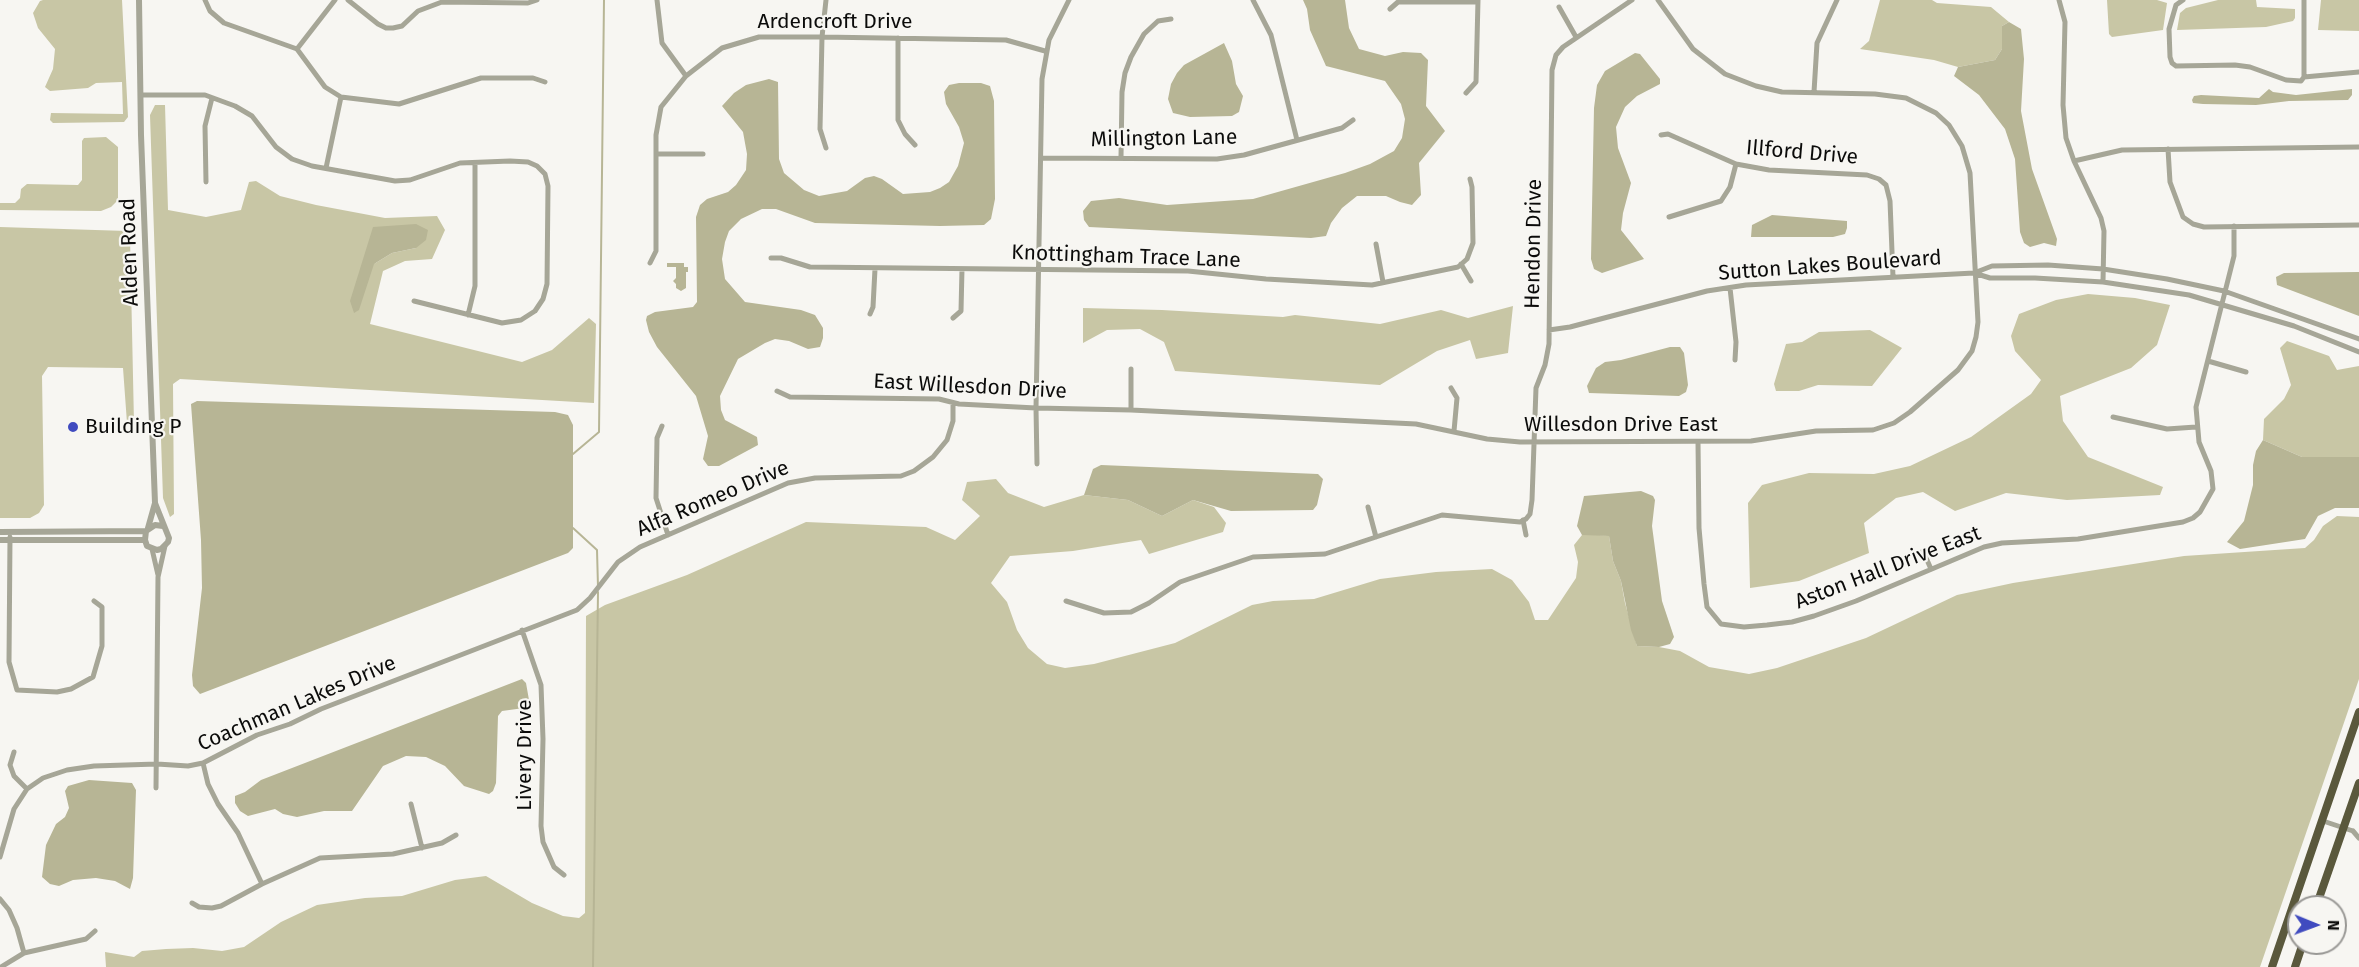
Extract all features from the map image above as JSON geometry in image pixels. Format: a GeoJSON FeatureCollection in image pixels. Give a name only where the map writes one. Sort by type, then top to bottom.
{"type":"FeatureCollection","features":[{"type":"Feature","properties":{"kind":"highway"},"geometry":{"type":"LineString","coordinates":[[2272,967],[2359,712]]}},
{"type":"Feature","properties":{"kind":"highway"},"geometry":{"type":"LineString","coordinates":[[2320,895],[2359,783]]}},
{"type":"Feature","properties":{"kind":"street","name":"Alden Road"},"geometry":{"type":"LineString","coordinates":[[140,0],[141,95],[155,503],[163,526]]}},
{"type":"Feature","properties":{"kind":"street"},"geometry":{"type":"LineString","coordinates":[[205,0],[210,11],[224,23],[297,49],[325,87],[341,97],[399,104],[481,78],[533,78],[545,82]]}},
{"type":"Feature","properties":{"kind":"street"},"geometry":{"type":"LineString","coordinates":[[297,49],[335,0]]}},
{"type":"Feature","properties":{"kind":"street"},"geometry":{"type":"LineString","coordinates":[[348,0],[386,28],[402,26],[418,11],[442,2],[528,3],[537,0]]}},
{"type":"Feature","properties":{"kind":"street"},"geometry":{"type":"LineString","coordinates":[[657,0],[662,43],[686,76]]}},
{"type":"Feature","properties":{"kind":"street"},"geometry":{"type":"LineString","coordinates":[[826,0],[822,37],[820,129],[826,148]]}},
{"type":"Feature","properties":{"kind":"street"},"geometry":{"type":"LineString","coordinates":[[1037,464],[1042,80],[1046,51],[1061,13],[1069,0]]}},
{"type":"Feature","properties":{"kind":"street"},"geometry":{"type":"LineString","coordinates":[[1253,0],[1271,34],[1297,140]]}},
{"type":"Feature","properties":{"kind":"street","name":"Hendon Drive"},"geometry":{"type":"LineString","coordinates":[[1522,521],[1530,514],[1532,500],[1536,388],[1547,358],[1549,330],[1552,70],[1559,51],[1632,0]]}},
{"type":"Feature","properties":{"kind":"street","name":"Willesdon Drive East"},"geometry":{"type":"LineString","coordinates":[[1162,412],[1416,424],[1487,439],[1533,442],[1698,442],[1772,439],[1816,431],[1873,430],[1894,423],[1910,412],[1958,370],[1972,351],[1978,322],[1970,173],[1962,146],[1949,125],[1936,113],[1906,98],[1782,92],[1725,75],[1693,49],[1658,0]]}},
{"type":"Feature","properties":{"kind":"street"},"geometry":{"type":"LineString","coordinates":[[1814,92],[1817,43],[1837,0]]}},
{"type":"Feature","properties":{"kind":"street"},"geometry":{"type":"LineString","coordinates":[[2059,0],[2065,22],[2064,126],[2074,161],[2101,218],[2104,238],[2103,282]]}},
{"type":"Feature","properties":{"kind":"street"},"geometry":{"type":"LineString","coordinates":[[2183,0],[2176,5],[2169,29],[2170,57],[2176,66],[2235,65],[2250,67],[2286,80],[2301,81],[2304,77],[2359,72]]}},
{"type":"Feature","properties":{"kind":"street"},"geometry":{"type":"LineString","coordinates":[[2304,0],[2304,77]]}},
{"type":"Feature","properties":{"kind":"street"},"geometry":{"type":"LineString","coordinates":[[1390,9],[1398,2],[1478,1],[1476,82],[1466,93]]}},
{"type":"Feature","properties":{"kind":"street"},"geometry":{"type":"LineString","coordinates":[[1559,7],[1576,37]]}},
{"type":"Feature","properties":{"kind":"street"},"geometry":{"type":"LineString","coordinates":[[1121,157],[1122,92],[1125,73],[1144,34],[1158,21],[1171,19]]}},
{"type":"Feature","properties":{"kind":"street","name":"Ardencroft Drive"},"geometry":{"type":"LineString","coordinates":[[650,263],[656,251],[657,120],[661,107],[686,76],[722,48],[759,37],[822,37],[1006,40],[1046,51]]}},
{"type":"Feature","properties":{"kind":"street"},"geometry":{"type":"LineString","coordinates":[[898,38],[898,120],[904,134],[915,145]]}},
{"type":"Feature","properties":{"kind":"street"},"geometry":{"type":"LineString","coordinates":[[141,95],[197,94],[235,106],[252,116],[276,147],[292,159],[326,168],[402,181],[460,163],[519,162],[537,166],[545,174],[548,186],[547,284],[543,299],[531,314],[521,320],[502,323],[414,301]]}},
{"type":"Feature","properties":{"kind":"street"},"geometry":{"type":"LineString","coordinates":[[326,168],[341,97]]}},
{"type":"Feature","properties":{"kind":"street"},"geometry":{"type":"LineString","coordinates":[[206,182],[205,126],[212,98]]}},
{"type":"Feature","properties":{"kind":"street","name":"Millington Lane"},"geometry":{"type":"LineString","coordinates":[[1042,158],[1217,159],[1244,155],[1342,128],[1353,120]]}},
{"type":"Feature","properties":{"kind":"street","name":"Illford Drive"},"geometry":{"type":"LineString","coordinates":[[1661,135],[1668,134],[1736,164],[1769,170],[1867,175],[1883,182],[1889,192],[1890,201],[1893,277]]}},
{"type":"Feature","properties":{"kind":"street"},"geometry":{"type":"LineString","coordinates":[[2074,161],[2110,151],[2359,147]]}},
{"type":"Feature","properties":{"kind":"street"},"geometry":{"type":"LineString","coordinates":[[2168,149],[2170,182],[2183,217],[2189,222],[2204,227],[2359,225]]}},
{"type":"Feature","properties":{"kind":"street"},"geometry":{"type":"LineString","coordinates":[[657,154],[703,154]]}},
{"type":"Feature","properties":{"kind":"street"},"geometry":{"type":"LineString","coordinates":[[468,315],[475,286],[475,163]]}},
{"type":"Feature","properties":{"kind":"street"},"geometry":{"type":"LineString","coordinates":[[1669,216],[1721,201],[1730,187],[1736,164]]}},
{"type":"Feature","properties":{"kind":"street"},"geometry":{"type":"LineString","coordinates":[[1470,179],[1473,243],[1467,260],[1461,264],[1471,281]]}},
{"type":"Feature","properties":{"kind":"street"},"geometry":{"type":"LineString","coordinates":[[2113,417],[2167,429],[2196,427],[2196,407],[2235,250],[2234,226]]}},
{"type":"Feature","properties":{"kind":"street"},"geometry":{"type":"LineString","coordinates":[[1376,244],[1383,282]]}},
{"type":"Feature","properties":{"kind":"street","name":"Knottingham Trace Lane"},"geometry":{"type":"LineString","coordinates":[[771,258],[781,258],[810,267],[1188,271],[1266,279],[1367,285],[1458,267],[1461,264]]}},
{"type":"Feature","properties":{"kind":"street","name":"Sutton Lakes Boulevard"},"geometry":{"type":"LineString","coordinates":[[1549,330],[1570,327],[1707,291],[1730,288],[1811,280],[1974,273],[1992,266],[2048,265],[2103,269],[2224,291],[2359,339]]}},
{"type":"Feature","properties":{"kind":"street"},"geometry":{"type":"LineString","coordinates":[[870,314],[873,307],[875,269]]}},
{"type":"Feature","properties":{"kind":"street"},"geometry":{"type":"LineString","coordinates":[[953,318],[961,310],[962,269]]}},
{"type":"Feature","properties":{"kind":"street","name":"Sutton Lakes Boulevard"},"geometry":{"type":"LineString","coordinates":[[1974,273],[1990,278],[2046,278],[2159,289],[2222,303],[2294,326],[2359,352]]}},
{"type":"Feature","properties":{"kind":"street"},"geometry":{"type":"LineString","coordinates":[[1730,288],[1736,342],[1735,360]]}},
{"type":"Feature","properties":{"kind":"street"},"geometry":{"type":"LineString","coordinates":[[2325,339],[2329,327]]}},
{"type":"Feature","properties":{"kind":"street"},"geometry":{"type":"LineString","coordinates":[[2208,361],[2246,372]]}},
{"type":"Feature","properties":{"kind":"street"},"geometry":{"type":"LineString","coordinates":[[1131,369],[1131,410]]}},
{"type":"Feature","properties":{"kind":"street"},"geometry":{"type":"LineString","coordinates":[[1451,388],[1457,398],[1454,431]]}},
{"type":"Feature","properties":{"kind":"street","name":"East Willesdon Drive"},"geometry":{"type":"LineString","coordinates":[[777,391],[790,397],[939,399],[953,403],[1036,408],[1162,412]]}},
{"type":"Feature","properties":{"kind":"street","name":"Alfa Romeo Drive"},"geometry":{"type":"LineString","coordinates":[[622,558],[640,547],[797,481],[815,478],[901,476],[914,471],[933,457],[947,440],[953,421],[953,403]]}},
{"type":"Feature","properties":{"kind":"street"},"geometry":{"type":"LineString","coordinates":[[662,426],[657,438],[656,498],[668,535]]}},
{"type":"Feature","properties":{"kind":"street","name":"Aston Hall Drive East"},"geometry":{"type":"LineString","coordinates":[[1698,442],[1699,528],[1707,607],[1720,624],[1744,627],[1792,622],[1856,601],[1984,547],[2002,543],[2078,539],[2174,525],[2193,518],[2211,496],[2213,481],[2196,427]]}},
{"type":"Feature","properties":{"kind":"street","name":"Alden Road"},"geometry":{"type":"LineString","coordinates":[[147,529],[155,503]]}},
{"type":"Feature","properties":{"kind":"street"},"geometry":{"type":"LineString","coordinates":[[1368,507],[1376,537]]}},
{"type":"Feature","properties":{"kind":"street"},"geometry":{"type":"LineString","coordinates":[[1066,601],[1104,613],[1131,612],[1180,582],[1253,557],[1316,555],[1442,515],[1461,516],[1473,520],[1522,521],[1526,535]]}},
{"type":"Feature","properties":{"kind":"street"},"geometry":{"type":"LineString","coordinates":[[0,532],[147,529],[155,525],[163,526],[169,533],[158,577]]}},
{"type":"Feature","properties":{"kind":"street"},"geometry":{"type":"LineString","coordinates":[[147,529],[145,540],[147,546],[157,550],[165,546]]}},
{"type":"Feature","properties":{"kind":"street"},"geometry":{"type":"LineString","coordinates":[[10,532],[9,662],[17,690],[57,692],[71,689],[93,677],[102,646],[102,607],[94,601]]}},
{"type":"Feature","properties":{"kind":"street"},"geometry":{"type":"LineString","coordinates":[[0,540],[145,540]]}},
{"type":"Feature","properties":{"kind":"street"},"geometry":{"type":"LineString","coordinates":[[152,549],[158,577],[156,788]]}},
{"type":"Feature","properties":{"kind":"street"},"geometry":{"type":"LineString","coordinates":[[1923,551],[1931,569]]}},
{"type":"Feature","properties":{"kind":"street","name":"Coachman Lakes Drive"},"geometry":{"type":"LineString","coordinates":[[27,789],[43,778],[67,770],[94,766],[203,764],[257,735],[290,724],[321,709],[580,607],[622,558]]}},
{"type":"Feature","properties":{"kind":"street","name":"Livery Drive"},"geometry":{"type":"LineString","coordinates":[[522,630],[541,685],[543,842],[554,867],[564,875]]}},
{"type":"Feature","properties":{"kind":"street"},"geometry":{"type":"LineString","coordinates":[[0,857],[14,809],[27,789],[14,776],[10,765],[14,752]]}},
{"type":"Feature","properties":{"kind":"street"},"geometry":{"type":"LineString","coordinates":[[203,764],[208,784],[218,804],[238,833],[262,884]]}},
{"type":"Feature","properties":{"kind":"street"},"geometry":{"type":"LineString","coordinates":[[411,804],[422,848]]}},
{"type":"Feature","properties":{"kind":"street"},"geometry":{"type":"LineString","coordinates":[[2323,821],[2356,830],[2359,838]]}},
{"type":"Feature","properties":{"kind":"street"},"geometry":{"type":"LineString","coordinates":[[192,903],[199,907],[221,906],[262,884],[320,858],[393,854],[441,843],[456,835]]}},
{"type":"Feature","properties":{"kind":"street"},"geometry":{"type":"LineString","coordinates":[[0,899],[13,919],[24,952]]}},
{"type":"Feature","properties":{"kind":"street"},"geometry":{"type":"LineString","coordinates":[[1,967],[24,952],[86,939],[95,931]]}},
{"type":"Feature","properties":{"kind":"shaded area"},"geometry":{"type":"Polygon","coordinates":[[[43,0],[122,0],[128,117],[124,122],[53,123],[50,120],[51,113],[123,114],[122,82],[96,83],[88,88],[50,91],[45,87],[53,69],[55,49],[38,28],[33,13],[43,0]]]}},
{"type":"Feature","properties":{"kind":"shaded area"},"geometry":{"type":"Polygon","coordinates":[[[1303,0],[1345,0],[1349,28],[1359,49],[1385,56],[1403,52],[1421,53],[1428,60],[1426,106],[1445,131],[1419,163],[1421,195],[1412,205],[1386,196],[1357,196],[1342,208],[1331,223],[1326,236],[1311,238],[1089,227],[1084,220],[1083,211],[1091,201],[1119,198],[1167,205],[1253,199],[1345,173],[1370,164],[1394,151],[1402,138],[1405,119],[1401,104],[1385,81],[1326,66],[1310,30],[1307,9],[1303,0]]]}},
{"type":"Feature","properties":{"kind":"shaded area"},"geometry":{"type":"Polygon","coordinates":[[[1880,0],[1932,0],[1937,3],[1991,7],[2009,22],[2002,26],[2002,49],[1995,60],[1958,67],[1934,60],[1860,49],[1869,41],[1880,0]]]}},
{"type":"Feature","properties":{"kind":"shaded area"},"geometry":{"type":"Polygon","coordinates":[[[2107,0],[2157,0],[2167,3],[2163,30],[2112,37],[2109,34],[2107,0]]]}},
{"type":"Feature","properties":{"kind":"shaded area"},"geometry":{"type":"Polygon","coordinates":[[[2218,0],[2256,0],[2257,7],[2295,9],[2295,18],[2293,21],[2266,27],[2177,30],[2180,13],[2186,8],[2218,0]]]}},
{"type":"Feature","properties":{"kind":"shaded area"},"geometry":{"type":"Polygon","coordinates":[[[2321,0],[2359,0],[2359,31],[2318,30],[2321,0]]]}},
{"type":"Feature","properties":{"kind":"shaded area"},"geometry":{"type":"Polygon","coordinates":[[[2009,22],[2021,29],[2024,59],[2021,111],[2032,169],[2057,239],[2056,246],[2044,243],[2030,247],[2024,243],[2020,232],[2015,159],[2005,129],[1979,95],[1954,76],[1958,67],[1995,60],[2002,49],[2002,26],[2009,22]]]}},
{"type":"Feature","properties":{"kind":"shaded area"},"geometry":{"type":"Polygon","coordinates":[[[1224,43],[1232,61],[1236,84],[1243,96],[1239,112],[1232,116],[1190,117],[1173,113],[1168,99],[1171,84],[1177,73],[1184,65],[1224,43]]]}},
{"type":"Feature","properties":{"kind":"shaded area"},"geometry":{"type":"Polygon","coordinates":[[[1635,53],[1640,54],[1660,79],[1660,84],[1637,96],[1625,107],[1616,127],[1618,148],[1631,183],[1621,230],[1644,259],[1602,273],[1594,269],[1591,259],[1594,108],[1597,85],[1605,71],[1635,53]]]}},
{"type":"Feature","properties":{"kind":"shaded area"},"geometry":{"type":"Polygon","coordinates":[[[769,79],[778,82],[779,159],[784,173],[804,190],[819,196],[847,191],[865,178],[874,176],[903,194],[930,192],[940,188],[949,182],[958,166],[964,143],[959,127],[946,104],[944,92],[949,85],[959,83],[981,83],[990,86],[994,101],[995,199],[991,219],[984,225],[815,223],[776,209],[762,209],[741,219],[729,231],[725,242],[722,259],[725,279],[745,302],[801,310],[815,315],[823,328],[823,338],[820,347],[808,349],[789,341],[775,339],[738,359],[720,396],[721,410],[725,420],[757,437],[758,445],[719,466],[708,466],[703,459],[708,436],[696,396],[657,347],[646,320],[647,316],[655,312],[693,307],[697,302],[696,217],[700,205],[707,199],[728,192],[746,170],[747,154],[743,132],[722,106],[734,93],[746,85],[769,79]]]}},
{"type":"Feature","properties":{"kind":"shaded area"},"geometry":{"type":"Polygon","coordinates":[[[2269,89],[2273,92],[2296,95],[2352,89],[2352,95],[2348,100],[2289,101],[2256,105],[2203,104],[2193,103],[2192,100],[2194,96],[2201,95],[2259,98],[2269,89]]]}},
{"type":"Feature","properties":{"kind":"shaded area"},"geometry":{"type":"Polygon","coordinates":[[[155,105],[165,105],[168,210],[206,217],[241,210],[249,182],[256,181],[280,196],[316,205],[385,218],[437,216],[445,230],[432,259],[405,261],[383,271],[370,324],[522,362],[552,350],[589,318],[596,324],[594,403],[180,379],[173,384],[174,514],[170,517],[163,498],[150,115],[155,105]],[[416,224],[374,264],[392,253],[416,248],[416,224]]]}},
{"type":"Feature","properties":{"kind":"shaded area"},"geometry":{"type":"Polygon","coordinates":[[[106,137],[118,147],[118,200],[111,207],[101,211],[0,210],[0,203],[15,203],[20,198],[21,189],[27,184],[78,185],[82,180],[82,141],[84,138],[106,137]]]}},
{"type":"Feature","properties":{"kind":"shaded area"},"geometry":{"type":"Polygon","coordinates":[[[1772,215],[1847,221],[1847,228],[1845,234],[1833,237],[1751,237],[1752,225],[1772,215]]]}},
{"type":"Feature","properties":{"kind":"shaded area"},"geometry":{"type":"Polygon","coordinates":[[[416,224],[428,230],[426,240],[416,248],[392,253],[374,264],[359,310],[354,313],[350,301],[373,227],[416,224]]]}},
{"type":"Feature","properties":{"kind":"shaded area"},"geometry":{"type":"Polygon","coordinates":[[[0,227],[127,231],[130,237],[134,423],[127,423],[123,368],[48,367],[42,376],[44,505],[39,513],[30,518],[0,518],[0,227]]]}},
{"type":"Feature","properties":{"kind":"shaded area"},"geometry":{"type":"Polygon","coordinates":[[[667,263],[684,263],[684,267],[688,267],[686,288],[681,291],[676,288],[673,281],[676,278],[676,267],[667,267],[667,263]]]}},
{"type":"Feature","properties":{"kind":"shaded area"},"geometry":{"type":"Polygon","coordinates":[[[2359,272],[2359,316],[2277,285],[2276,277],[2284,273],[2359,272]]]}},
{"type":"Feature","properties":{"kind":"shaded area"},"geometry":{"type":"Polygon","coordinates":[[[2088,294],[2135,298],[2170,305],[2157,345],[2131,368],[2060,396],[2063,421],[2088,457],[2163,487],[2160,495],[2067,500],[2006,493],[1955,511],[1923,492],[1896,498],[1864,523],[1869,553],[1799,581],[1750,588],[1748,503],[1762,485],[1809,473],[1874,474],[1910,466],[1971,437],[2031,394],[2041,380],[2015,351],[2011,336],[2019,314],[2056,300],[2088,294]]]}},
{"type":"Feature","properties":{"kind":"shaded area"},"geometry":{"type":"Polygon","coordinates":[[[1513,306],[1508,353],[1476,359],[1470,340],[1437,351],[1380,385],[1175,371],[1164,342],[1140,329],[1107,330],[1083,343],[1083,308],[1283,317],[1295,315],[1380,324],[1441,310],[1468,318],[1513,306]]]}},
{"type":"Feature","properties":{"kind":"shaded area"},"geometry":{"type":"Polygon","coordinates":[[[1870,330],[1902,348],[1872,386],[1818,385],[1799,391],[1776,391],[1774,384],[1786,344],[1802,342],[1819,332],[1870,330]]]}},
{"type":"Feature","properties":{"kind":"shaded area"},"geometry":{"type":"Polygon","coordinates":[[[2287,341],[2329,356],[2337,370],[2359,366],[2359,457],[2302,457],[2263,440],[2264,419],[2284,399],[2291,385],[2280,348],[2287,341]]]}},
{"type":"Feature","properties":{"kind":"shaded area"},"geometry":{"type":"Polygon","coordinates":[[[1670,347],[1680,347],[1684,353],[1688,385],[1686,392],[1679,396],[1589,393],[1587,386],[1596,368],[1605,362],[1670,347]]]}},
{"type":"Feature","properties":{"kind":"shaded area"},"geometry":{"type":"Polygon","coordinates":[[[197,401],[555,412],[568,415],[573,425],[573,548],[568,553],[200,694],[193,686],[192,675],[202,588],[201,540],[191,404],[197,401]]]}},
{"type":"Feature","properties":{"kind":"shaded area"},"geometry":{"type":"Polygon","coordinates":[[[2263,440],[2302,457],[2359,457],[2359,508],[2335,508],[2318,516],[2305,539],[2240,549],[2227,542],[2244,521],[2253,485],[2256,451],[2263,440]]]}},
{"type":"Feature","properties":{"kind":"shaded area"},"geometry":{"type":"Polygon","coordinates":[[[1101,465],[1318,474],[1323,479],[1317,505],[1313,510],[1231,511],[1193,500],[1162,516],[1128,500],[1084,495],[1093,469],[1101,465]]]}},
{"type":"Feature","properties":{"kind":"shaded area"},"geometry":{"type":"Polygon","coordinates":[[[996,479],[1008,493],[1044,507],[1084,495],[1128,500],[1162,516],[1193,500],[1214,507],[1226,523],[1223,532],[1149,554],[1141,540],[1073,551],[1010,556],[991,583],[1007,602],[1017,630],[1028,648],[1047,664],[1065,668],[1094,664],[1175,643],[1252,605],[1273,601],[1314,599],[1380,579],[1436,572],[1492,569],[1512,580],[1529,602],[1535,620],[1548,620],[1576,578],[1578,562],[1574,545],[1582,535],[1599,535],[1609,536],[1613,561],[1621,581],[1637,646],[1680,651],[1709,667],[1749,674],[1777,668],[1866,638],[1957,595],[2013,583],[2184,556],[2305,548],[2314,540],[2323,526],[2337,516],[2359,517],[2359,679],[2260,967],[106,967],[105,952],[134,957],[142,951],[193,948],[222,951],[244,947],[281,922],[317,905],[365,898],[402,896],[455,880],[486,876],[532,903],[563,916],[579,918],[585,913],[586,616],[605,605],[687,575],[806,522],[926,527],[955,540],[980,516],[962,500],[967,482],[996,479]]]}},
{"type":"Feature","properties":{"kind":"shaded area"},"geometry":{"type":"Polygon","coordinates":[[[1641,491],[1653,496],[1655,500],[1652,526],[1662,601],[1674,637],[1670,644],[1659,647],[1637,646],[1631,630],[1621,581],[1613,561],[1609,536],[1582,535],[1577,526],[1584,496],[1641,491]]]}},
{"type":"Feature","properties":{"kind":"shaded area"},"geometry":{"type":"Polygon","coordinates":[[[522,679],[526,683],[529,700],[524,708],[502,711],[498,716],[496,783],[489,794],[464,786],[445,766],[426,757],[406,756],[383,766],[352,811],[324,811],[297,817],[283,814],[275,809],[248,816],[240,811],[235,803],[235,796],[245,792],[261,780],[522,679]]]}},
{"type":"Feature","properties":{"kind":"shaded area"},"geometry":{"type":"Polygon","coordinates":[[[89,780],[132,783],[136,790],[133,878],[130,889],[115,881],[96,878],[73,880],[59,886],[50,884],[42,877],[46,845],[56,824],[65,817],[69,808],[65,791],[68,786],[89,780]]]}},
{"type":"Feature","properties":{"kind":"waterway"},"geometry":{"type":"LineString","coordinates":[[573,454],[599,432],[604,0]]}},
{"type":"Feature","properties":{"kind":"waterway"},"geometry":{"type":"LineString","coordinates":[[573,528],[597,550],[598,587]]}},
{"type":"Feature","properties":{"kind":"waterway"},"geometry":{"type":"LineString","coordinates":[[593,967],[598,592]]}},
{"type":"Feature","properties":{"kind":"place","name":"Building P"},"geometry":{"type":"Point","coordinates":[73,427]}}]}
